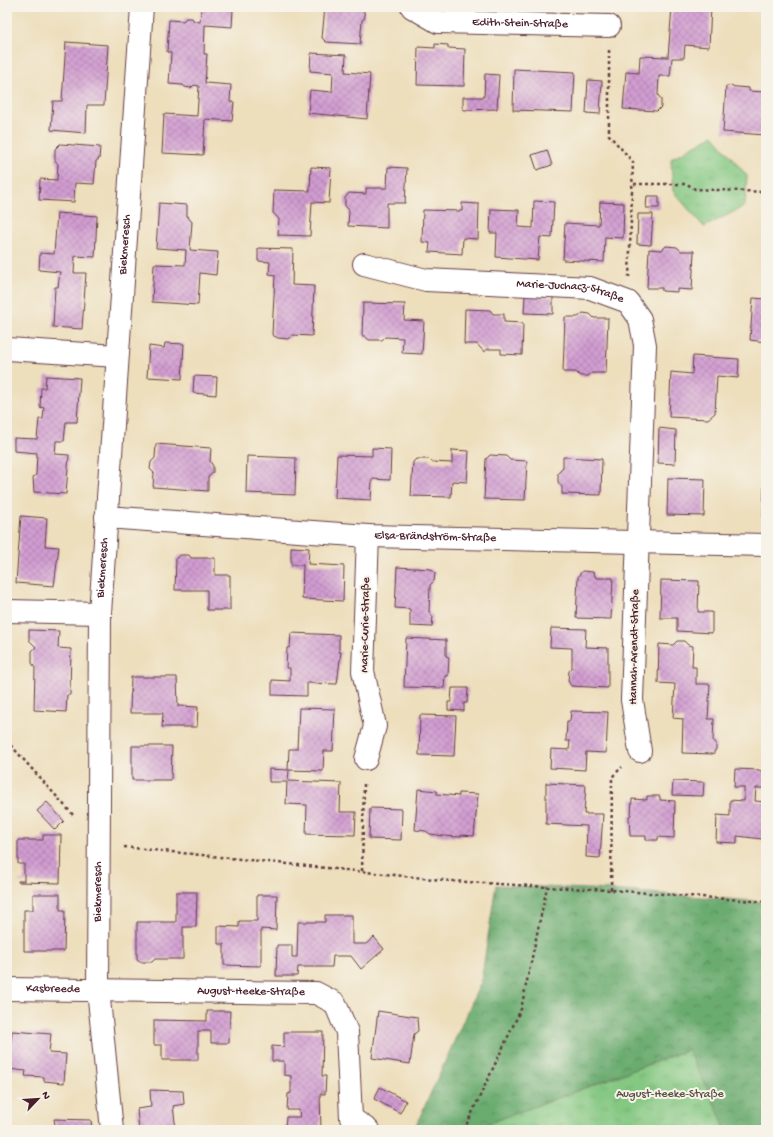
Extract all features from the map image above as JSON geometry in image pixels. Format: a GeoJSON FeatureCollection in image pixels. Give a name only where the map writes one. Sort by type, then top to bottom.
{"type":"FeatureCollection","features":[{"type":"Feature","properties":{"kind":"street","name":"Biekmeresch"},"geometry":{"type":"LineString","coordinates":[[112,1130],[98,989],[100,845],[100,613],[142,7]]}},
{"type":"Feature","properties":{"kind":"street","name":"Edith-Stein-Straße"},"geometry":{"type":"LineString","coordinates":[[412,7],[438,22],[609,26]]}},
{"type":"Feature","properties":{"kind":"street","name":"Marie-Juchacz-Straße"},"geometry":{"type":"LineString","coordinates":[[364,264],[426,280],[590,288],[628,302],[640,319],[645,345],[638,542]]}},
{"type":"Feature","properties":{"kind":"street"},"geometry":{"type":"LineString","coordinates":[[7,349],[117,356]]}},
{"type":"Feature","properties":{"kind":"street","name":"Elsa-Brändström-Straße"},"geometry":{"type":"LineString","coordinates":[[106,517],[368,536],[766,545]]}},
{"type":"Feature","properties":{"kind":"street","name":"Marie-Curie-Straße"},"geometry":{"type":"LineString","coordinates":[[366,759],[375,726],[363,671],[368,536]]}},
{"type":"Feature","properties":{"kind":"street","name":"Hannah-Arendt-Straße"},"geometry":{"type":"LineString","coordinates":[[638,542],[632,700],[640,751]]}},
{"type":"Feature","properties":{"kind":"street"},"geometry":{"type":"LineString","coordinates":[[7,611],[100,613]]}},
{"type":"Feature","properties":{"kind":"street","name":"Kasbreede"},"geometry":{"type":"LineString","coordinates":[[7,989],[98,989]]}},
{"type":"Feature","properties":{"kind":"street","name":"August-Heeke-Straße"},"geometry":{"type":"LineString","coordinates":[[98,989],[316,993],[322,996],[335,1003],[347,1032],[351,1118],[368,1130]]}},
{"type":"Feature","properties":{"kind":"path"},"geometry":{"type":"LineString","coordinates":[[609,26],[609,135],[633,162],[634,184],[628,302]]}},
{"type":"Feature","properties":{"kind":"path"},"geometry":{"type":"LineString","coordinates":[[634,184],[687,184],[695,189],[766,192]]}},
{"type":"Feature","properties":{"kind":"path"},"geometry":{"type":"LineString","coordinates":[[7,741],[100,845],[452,881],[611,890],[766,902]]}},
{"type":"Feature","properties":{"kind":"path"},"geometry":{"type":"LineString","coordinates":[[611,890],[612,777],[640,751]]}},
{"type":"Feature","properties":{"kind":"path"},"geometry":{"type":"LineString","coordinates":[[362,871],[364,773],[366,759]]}},
{"type":"Feature","properties":{"kind":"path"},"geometry":{"type":"LineString","coordinates":[[464,1130],[521,1009],[547,887]]}},
{"type":"Feature","properties":{"kind":"green space"},"geometry":{"type":"Polygon","coordinates":[[[713,135],[747,176],[745,206],[704,227],[673,191],[671,159],[713,135]]]}},
{"type":"Feature","properties":{"kind":"green space"},"geometry":{"type":"Polygon","coordinates":[[[496,885],[611,890],[766,902],[766,1130],[726,1130],[709,1092],[687,1050],[471,1130],[414,1130],[481,982],[496,885]]]}},
{"type":"Feature","properties":{"kind":"green space","name":"August-Heeke-Straße"},"geometry":{"type":"Polygon","coordinates":[[[688,1050],[726,1130],[471,1130],[688,1050]]]}},
{"type":"Feature","properties":{"kind":"building"},"geometry":{"type":"Polygon","coordinates":[[[201,7],[233,9],[232,27],[205,25],[204,54],[207,54],[205,83],[231,85],[230,102],[234,102],[232,121],[205,119],[203,155],[162,153],[164,114],[197,116],[199,86],[194,85],[191,88],[183,85],[169,84],[171,53],[167,52],[169,20],[183,21],[186,18],[192,18],[194,21],[200,22],[201,7]]]}},
{"type":"Feature","properties":{"kind":"building"},"geometry":{"type":"Polygon","coordinates":[[[325,7],[363,7],[365,18],[362,20],[360,44],[326,42],[322,38],[325,7]]]}},
{"type":"Feature","properties":{"kind":"building"},"geometry":{"type":"Polygon","coordinates":[[[672,7],[711,7],[709,47],[685,45],[684,58],[672,58],[670,76],[659,76],[658,95],[661,99],[661,107],[657,111],[623,109],[626,72],[639,73],[640,56],[668,57],[672,7]]]}},
{"type":"Feature","properties":{"kind":"building"},"geometry":{"type":"Polygon","coordinates":[[[66,42],[108,45],[104,105],[87,105],[86,133],[51,130],[53,101],[62,101],[66,42]]]}},
{"type":"Feature","properties":{"kind":"building"},"geometry":{"type":"Polygon","coordinates":[[[435,44],[448,45],[448,48],[465,49],[464,86],[417,85],[418,47],[435,48],[435,44]]]}},
{"type":"Feature","properties":{"kind":"building"},"geometry":{"type":"Polygon","coordinates":[[[311,53],[346,55],[345,72],[370,74],[367,119],[308,113],[310,90],[332,92],[333,73],[310,71],[311,53]]]}},
{"type":"Feature","properties":{"kind":"building"},"geometry":{"type":"Polygon","coordinates":[[[514,69],[575,72],[573,112],[513,110],[514,69]]]}},
{"type":"Feature","properties":{"kind":"building"},"geometry":{"type":"Polygon","coordinates":[[[485,74],[499,75],[497,109],[463,110],[463,97],[484,97],[485,74]]]}},
{"type":"Feature","properties":{"kind":"building"},"geometry":{"type":"Polygon","coordinates":[[[588,80],[602,81],[600,114],[586,113],[588,80]]]}},
{"type":"Feature","properties":{"kind":"building"},"geometry":{"type":"Polygon","coordinates":[[[726,86],[749,88],[749,91],[766,92],[766,135],[723,132],[726,86]]]}},
{"type":"Feature","properties":{"kind":"building"},"geometry":{"type":"Polygon","coordinates":[[[60,144],[100,147],[99,159],[96,161],[94,184],[75,183],[74,202],[39,200],[40,179],[57,180],[58,164],[55,160],[55,149],[60,144]]]}},
{"type":"Feature","properties":{"kind":"building"},"geometry":{"type":"Polygon","coordinates":[[[547,150],[552,165],[537,170],[532,155],[547,150]]]}},
{"type":"Feature","properties":{"kind":"building"},"geometry":{"type":"Polygon","coordinates":[[[311,167],[331,168],[329,203],[312,202],[310,236],[278,235],[279,219],[273,213],[274,190],[310,191],[311,167]]]}},
{"type":"Feature","properties":{"kind":"building"},"geometry":{"type":"Polygon","coordinates":[[[388,167],[407,168],[405,203],[387,203],[387,228],[348,226],[349,210],[345,206],[345,198],[349,193],[366,194],[366,188],[387,188],[388,167]]]}},
{"type":"Feature","properties":{"kind":"building"},"geometry":{"type":"Polygon","coordinates":[[[647,196],[659,196],[659,208],[646,208],[647,196]]]}},
{"type":"Feature","properties":{"kind":"building"},"geometry":{"type":"Polygon","coordinates":[[[534,201],[554,202],[552,238],[540,237],[538,260],[496,257],[497,233],[490,233],[491,209],[519,210],[518,227],[533,228],[534,201]]]}},
{"type":"Feature","properties":{"kind":"building"},"geometry":{"type":"Polygon","coordinates":[[[600,202],[624,203],[623,238],[605,237],[604,262],[563,260],[565,223],[599,225],[600,202]]]}},
{"type":"Feature","properties":{"kind":"building"},"geometry":{"type":"Polygon","coordinates":[[[159,203],[187,205],[187,216],[192,222],[190,250],[218,252],[216,275],[200,273],[198,305],[152,302],[154,264],[185,265],[186,250],[156,248],[159,203]]]}},
{"type":"Feature","properties":{"kind":"building"},"geometry":{"type":"Polygon","coordinates":[[[462,203],[479,204],[478,239],[463,238],[462,254],[429,252],[430,243],[422,242],[423,210],[462,211],[462,203]]]}},
{"type":"Feature","properties":{"kind":"building"},"geometry":{"type":"Polygon","coordinates":[[[57,213],[97,216],[95,257],[75,256],[74,273],[86,273],[82,329],[53,327],[55,287],[58,287],[60,272],[39,270],[40,253],[54,254],[57,213]]]}},
{"type":"Feature","properties":{"kind":"building"},"geometry":{"type":"Polygon","coordinates":[[[638,214],[653,214],[651,245],[637,244],[638,214]]]}},
{"type":"Feature","properties":{"kind":"building"},"geometry":{"type":"Polygon","coordinates":[[[666,246],[677,247],[681,251],[694,251],[692,290],[677,289],[677,292],[662,291],[662,288],[647,288],[649,249],[662,250],[666,246]]]}},
{"type":"Feature","properties":{"kind":"building"},"geometry":{"type":"Polygon","coordinates":[[[258,248],[293,249],[292,285],[314,286],[312,336],[292,335],[288,339],[278,338],[272,335],[275,275],[269,274],[270,262],[258,261],[258,248]]]}},
{"type":"Feature","properties":{"kind":"building"},"geometry":{"type":"Polygon","coordinates":[[[525,296],[553,297],[553,314],[524,313],[525,296]]]}},
{"type":"Feature","properties":{"kind":"building"},"geometry":{"type":"Polygon","coordinates":[[[753,298],[766,299],[766,342],[750,340],[753,298]]]}},
{"type":"Feature","properties":{"kind":"building"},"geometry":{"type":"Polygon","coordinates":[[[363,303],[405,304],[404,320],[424,321],[422,354],[402,353],[403,338],[385,337],[382,340],[369,340],[365,336],[362,336],[363,303]]]}},
{"type":"Feature","properties":{"kind":"building"},"geometry":{"type":"Polygon","coordinates":[[[465,309],[490,310],[493,314],[504,314],[504,322],[523,323],[522,355],[501,354],[501,349],[488,349],[484,352],[477,344],[464,344],[465,309]]]}},
{"type":"Feature","properties":{"kind":"building"},"geometry":{"type":"Polygon","coordinates":[[[583,313],[590,314],[594,318],[608,318],[606,373],[592,373],[588,376],[580,376],[576,372],[563,372],[565,317],[578,317],[583,313]]]}},
{"type":"Feature","properties":{"kind":"building"},"geometry":{"type":"Polygon","coordinates":[[[165,343],[184,344],[182,379],[147,377],[149,346],[164,348],[165,343]]]}},
{"type":"Feature","properties":{"kind":"building"},"geometry":{"type":"Polygon","coordinates":[[[693,356],[739,359],[738,378],[717,376],[715,413],[708,419],[669,417],[671,372],[692,374],[693,356]]]}},
{"type":"Feature","properties":{"kind":"building"},"geometry":{"type":"Polygon","coordinates":[[[46,376],[80,378],[77,422],[66,422],[64,441],[56,441],[55,454],[69,455],[66,494],[34,492],[33,477],[36,475],[37,453],[14,451],[14,438],[37,439],[39,419],[43,419],[44,408],[40,407],[41,388],[45,388],[46,376]]]}},
{"type":"Feature","properties":{"kind":"building"},"geometry":{"type":"Polygon","coordinates":[[[194,376],[217,377],[216,395],[193,393],[194,376]]]}},
{"type":"Feature","properties":{"kind":"building"},"geometry":{"type":"Polygon","coordinates":[[[659,428],[676,430],[675,464],[658,463],[659,428]]]}},
{"type":"Feature","properties":{"kind":"building"},"geometry":{"type":"Polygon","coordinates":[[[156,444],[211,448],[210,461],[213,466],[213,473],[208,477],[208,491],[153,487],[154,473],[150,469],[151,462],[155,458],[156,444]]]}},
{"type":"Feature","properties":{"kind":"building"},"geometry":{"type":"Polygon","coordinates":[[[372,448],[391,449],[390,480],[372,479],[371,500],[335,498],[337,455],[372,456],[372,448]]]}},
{"type":"Feature","properties":{"kind":"building"},"geometry":{"type":"Polygon","coordinates":[[[452,450],[469,451],[467,482],[452,481],[451,497],[411,496],[413,462],[416,459],[429,459],[432,462],[452,463],[452,450]]]}},
{"type":"Feature","properties":{"kind":"building"},"geometry":{"type":"Polygon","coordinates":[[[490,455],[506,456],[510,460],[527,461],[525,500],[484,499],[486,459],[490,455]]]}},
{"type":"Feature","properties":{"kind":"building"},"geometry":{"type":"Polygon","coordinates":[[[247,456],[296,458],[295,495],[246,493],[247,456]]]}},
{"type":"Feature","properties":{"kind":"building"},"geometry":{"type":"Polygon","coordinates":[[[563,457],[602,459],[601,495],[562,494],[562,487],[558,482],[558,473],[563,468],[563,457]]]}},
{"type":"Feature","properties":{"kind":"building"},"geometry":{"type":"Polygon","coordinates":[[[668,478],[705,479],[704,516],[667,515],[668,478]]]}},
{"type":"Feature","properties":{"kind":"building"},"geometry":{"type":"Polygon","coordinates":[[[764,483],[766,483],[766,520],[763,520],[764,483]]]}},
{"type":"Feature","properties":{"kind":"building"},"geometry":{"type":"Polygon","coordinates":[[[21,516],[47,518],[45,546],[59,547],[54,586],[16,583],[21,516]]]}},
{"type":"Feature","properties":{"kind":"building"},"geometry":{"type":"Polygon","coordinates":[[[291,547],[309,548],[308,564],[344,566],[343,601],[302,599],[303,565],[291,565],[291,547]]]}},
{"type":"Feature","properties":{"kind":"building"},"geometry":{"type":"Polygon","coordinates":[[[181,555],[189,555],[191,558],[215,558],[215,575],[230,575],[230,610],[207,610],[207,590],[175,590],[176,558],[181,555]]]}},
{"type":"Feature","properties":{"kind":"building"},"geometry":{"type":"Polygon","coordinates":[[[397,567],[431,569],[435,573],[434,581],[430,585],[429,612],[433,616],[432,627],[410,626],[410,609],[395,608],[397,567]]]}},
{"type":"Feature","properties":{"kind":"building"},"geometry":{"type":"Polygon","coordinates":[[[582,571],[593,572],[596,578],[613,578],[611,619],[576,618],[578,577],[582,571]]]}},
{"type":"Feature","properties":{"kind":"building"},"geometry":{"type":"Polygon","coordinates":[[[661,580],[699,581],[698,612],[712,612],[712,633],[677,631],[677,618],[660,618],[661,580]]]}},
{"type":"Feature","properties":{"kind":"building"},"geometry":{"type":"Polygon","coordinates":[[[551,628],[586,629],[585,647],[608,648],[608,688],[571,686],[568,681],[569,671],[572,668],[572,648],[550,647],[551,628]]]}},
{"type":"Feature","properties":{"kind":"building"},"geometry":{"type":"Polygon","coordinates":[[[29,630],[59,631],[58,648],[71,649],[70,695],[67,695],[66,712],[34,710],[35,668],[32,663],[32,651],[36,647],[29,640],[29,630]]]}},
{"type":"Feature","properties":{"kind":"building"},"geometry":{"type":"Polygon","coordinates":[[[291,633],[339,635],[339,652],[341,652],[337,684],[307,683],[307,696],[272,695],[272,680],[290,681],[290,668],[286,668],[287,648],[290,647],[291,633]]]}},
{"type":"Feature","properties":{"kind":"building"},"geometry":{"type":"Polygon","coordinates":[[[406,638],[446,640],[446,656],[449,657],[448,676],[445,676],[444,688],[404,687],[406,638]]]}},
{"type":"Feature","properties":{"kind":"building"},"geometry":{"type":"Polygon","coordinates":[[[677,641],[684,641],[688,645],[693,646],[692,667],[696,667],[696,684],[710,684],[708,719],[714,719],[713,740],[716,743],[716,749],[713,754],[682,753],[683,719],[673,718],[675,684],[658,683],[659,644],[673,645],[677,641]]]}},
{"type":"Feature","properties":{"kind":"building"},"geometry":{"type":"Polygon","coordinates":[[[131,677],[177,677],[178,706],[198,707],[197,727],[162,727],[163,713],[130,713],[131,677]]]}},
{"type":"Feature","properties":{"kind":"building"},"geometry":{"type":"Polygon","coordinates":[[[452,688],[468,688],[467,703],[464,703],[464,711],[448,710],[448,702],[451,702],[452,688]]]}},
{"type":"Feature","properties":{"kind":"building"},"geometry":{"type":"Polygon","coordinates":[[[299,708],[335,709],[333,751],[324,751],[323,771],[289,770],[288,781],[341,783],[340,812],[356,812],[355,835],[306,834],[307,805],[286,804],[287,782],[269,782],[269,769],[288,770],[289,749],[297,749],[299,708]]]}},
{"type":"Feature","properties":{"kind":"building"},"geometry":{"type":"Polygon","coordinates":[[[571,711],[608,712],[606,753],[586,752],[585,770],[550,768],[551,749],[569,750],[570,741],[566,741],[567,721],[570,721],[571,711]]]}},
{"type":"Feature","properties":{"kind":"building"},"geometry":{"type":"Polygon","coordinates":[[[420,715],[456,716],[454,756],[419,755],[420,715]]]}},
{"type":"Feature","properties":{"kind":"building"},"geometry":{"type":"Polygon","coordinates":[[[132,746],[172,746],[171,780],[132,780],[132,746]]]}},
{"type":"Feature","properties":{"kind":"building"},"geometry":{"type":"Polygon","coordinates":[[[735,769],[759,770],[766,774],[766,788],[756,788],[755,801],[766,802],[766,837],[763,837],[762,839],[737,836],[737,843],[716,842],[717,815],[730,816],[730,800],[744,801],[744,787],[734,787],[735,769]]]}},
{"type":"Feature","properties":{"kind":"building"},"geometry":{"type":"Polygon","coordinates":[[[673,781],[704,782],[703,796],[672,795],[673,781]]]}},
{"type":"Feature","properties":{"kind":"building"},"geometry":{"type":"Polygon","coordinates":[[[546,783],[586,785],[584,814],[603,814],[600,858],[586,857],[587,826],[546,824],[546,783]]]}},
{"type":"Feature","properties":{"kind":"building"},"geometry":{"type":"Polygon","coordinates":[[[418,789],[437,791],[437,794],[459,796],[459,793],[478,794],[474,836],[444,836],[430,834],[426,831],[415,830],[418,789]]]}},
{"type":"Feature","properties":{"kind":"building"},"geometry":{"type":"Polygon","coordinates":[[[647,796],[660,796],[660,800],[675,801],[674,838],[658,837],[658,840],[646,840],[646,836],[630,836],[629,816],[631,815],[632,799],[647,800],[647,796]]]}},
{"type":"Feature","properties":{"kind":"building"},"geometry":{"type":"Polygon","coordinates":[[[47,802],[64,821],[55,830],[37,811],[47,802]]]}},
{"type":"Feature","properties":{"kind":"building"},"geometry":{"type":"Polygon","coordinates":[[[370,808],[402,809],[401,840],[369,839],[370,808]]]}},
{"type":"Feature","properties":{"kind":"building"},"geometry":{"type":"Polygon","coordinates":[[[43,835],[61,835],[60,883],[18,882],[24,881],[24,864],[18,864],[18,840],[43,840],[43,835]]]}},
{"type":"Feature","properties":{"kind":"building"},"geometry":{"type":"Polygon","coordinates":[[[176,892],[197,892],[196,927],[183,927],[183,959],[155,959],[152,962],[141,962],[137,959],[137,922],[176,922],[176,892]]]}},
{"type":"Feature","properties":{"kind":"building"},"geometry":{"type":"Polygon","coordinates":[[[33,894],[60,894],[60,910],[65,910],[64,951],[24,951],[24,910],[33,910],[33,894]]]}},
{"type":"Feature","properties":{"kind":"building"},"geometry":{"type":"Polygon","coordinates":[[[257,895],[277,895],[276,930],[261,929],[261,966],[224,965],[224,944],[218,944],[218,926],[239,927],[239,921],[257,921],[257,895]]]}},
{"type":"Feature","properties":{"kind":"building"},"geometry":{"type":"Polygon","coordinates":[[[325,915],[352,915],[352,944],[366,944],[374,937],[384,949],[361,969],[351,956],[333,956],[332,967],[298,967],[297,976],[276,976],[277,945],[292,945],[292,957],[297,957],[298,922],[325,922],[325,915]]]}},
{"type":"Feature","properties":{"kind":"building"},"geometry":{"type":"Polygon","coordinates":[[[207,1011],[230,1011],[229,1043],[211,1043],[211,1031],[198,1031],[198,1060],[162,1060],[162,1045],[154,1045],[154,1020],[207,1021],[207,1011]]]}},
{"type":"Feature","properties":{"kind":"building"},"geometry":{"type":"Polygon","coordinates":[[[378,1011],[417,1017],[418,1031],[414,1034],[410,1064],[372,1058],[378,1011]]]}},
{"type":"Feature","properties":{"kind":"building"},"geometry":{"type":"Polygon","coordinates":[[[12,1031],[51,1034],[49,1053],[66,1054],[64,1083],[44,1081],[44,1077],[25,1076],[26,1071],[8,1069],[12,1031]]]}},
{"type":"Feature","properties":{"kind":"building"},"geometry":{"type":"Polygon","coordinates":[[[284,1032],[323,1032],[322,1076],[326,1076],[325,1094],[320,1094],[321,1130],[277,1130],[280,1127],[285,1128],[286,1117],[300,1117],[299,1110],[287,1110],[288,1094],[291,1093],[291,1076],[284,1075],[284,1061],[272,1061],[272,1046],[284,1047],[284,1032]]]}},
{"type":"Feature","properties":{"kind":"building"},"geometry":{"type":"Polygon","coordinates":[[[380,1087],[406,1101],[400,1113],[374,1099],[380,1087]]]}},
{"type":"Feature","properties":{"kind":"building"},"geometry":{"type":"Polygon","coordinates":[[[150,1090],[183,1091],[184,1104],[173,1106],[176,1130],[139,1130],[137,1109],[151,1107],[150,1090]]]}},
{"type":"Feature","properties":{"kind":"building"},"geometry":{"type":"Polygon","coordinates":[[[54,1119],[91,1120],[92,1130],[56,1130],[54,1119]]]}}]}
